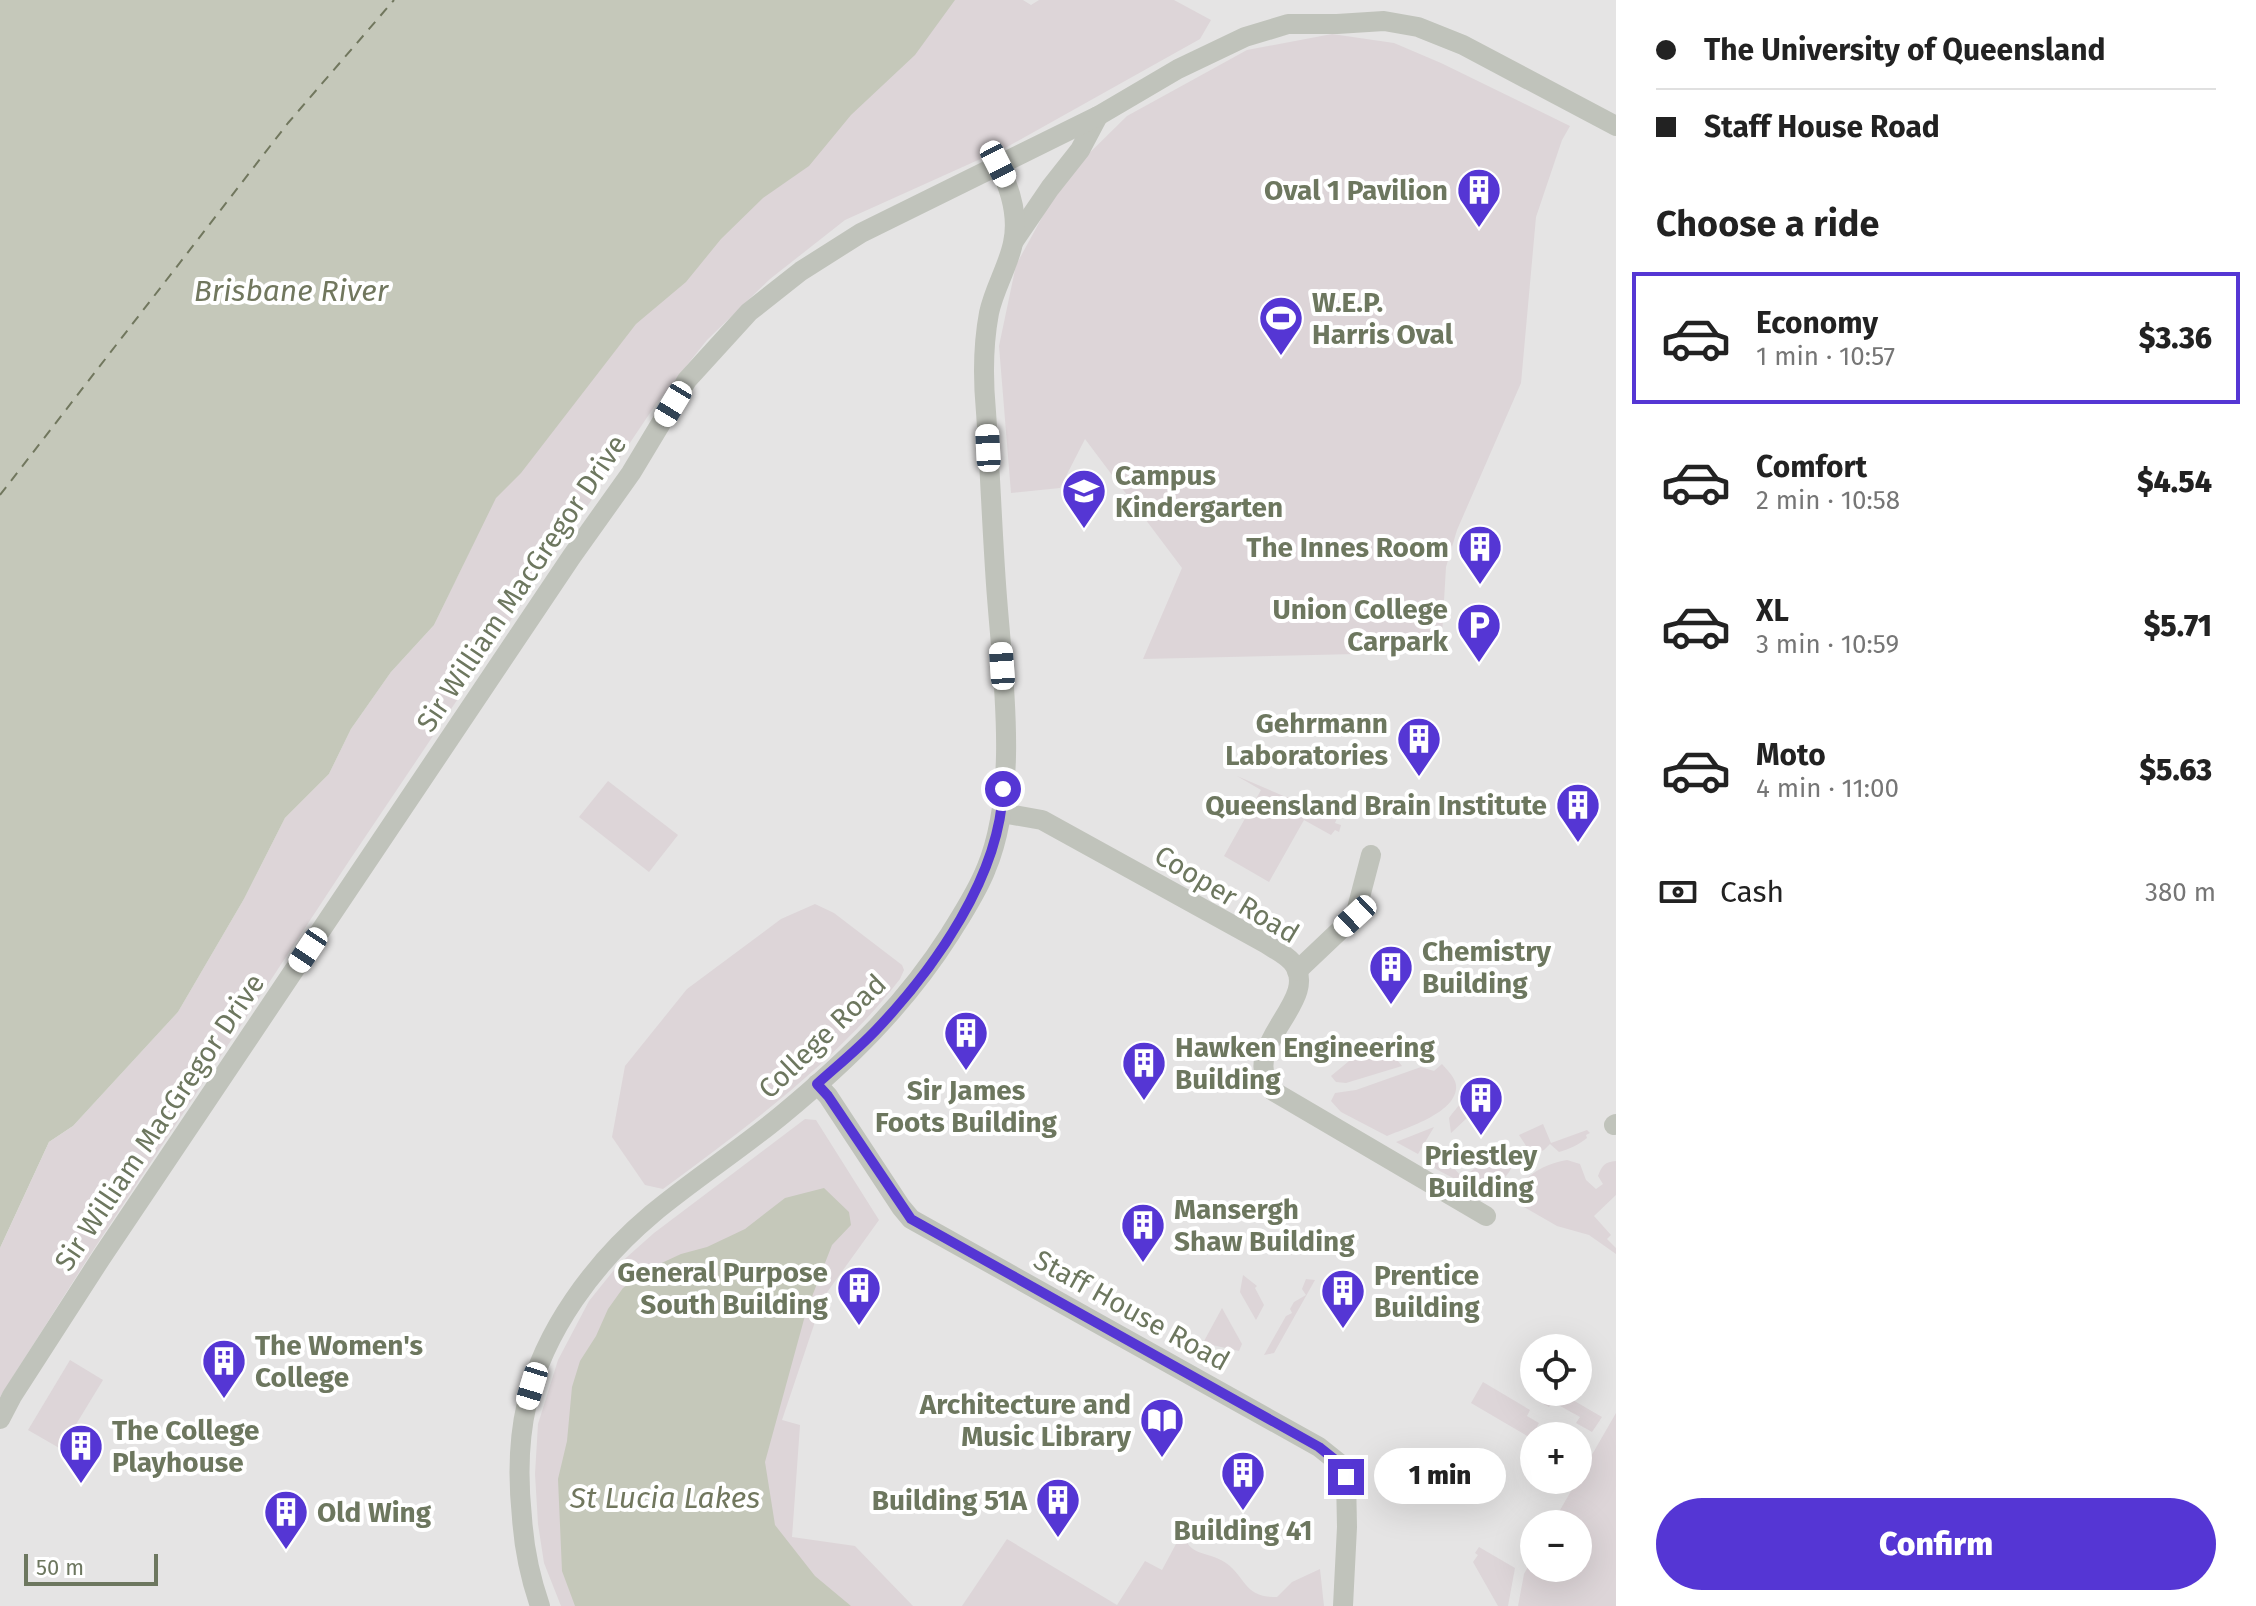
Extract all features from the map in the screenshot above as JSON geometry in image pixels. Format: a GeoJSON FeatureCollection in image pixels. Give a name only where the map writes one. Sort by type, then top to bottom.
{"type":"FeatureCollection","features":[{"type":"Feature","properties":{"kind":"street","name":"Sir William MacGregor Drive"},"geometry":{"type":"LineString","coordinates":[[0,1419],[109,1246],[563,569],[631,473],[687,380],[749,312],[801,271],[861,233],[1098,116],[1178,69],[1245,37],[1288,24],[1384,21],[1418,27],[1463,45],[1616,126]]}},
{"type":"Feature","properties":{"kind":"street","name":"College Road"},"geometry":{"type":"LineString","coordinates":[[540,1606],[532,1585],[524,1540],[519,1490],[520,1443],[534,1380],[557,1326],[594,1273],[651,1215],[780,1117],[875,1031],[932,962],[986,871],[1002,813],[1005,729],[984,389],[990,312],[1014,241],[1080,150],[1098,116]]}},
{"type":"Feature","properties":{"kind":"street","name":"College Road"},"geometry":{"type":"LineString","coordinates":[[998,164],[1011,190],[1014,241]]}},
{"type":"Feature","properties":{"kind":"street","name":"Cooper Road"},"geometry":{"type":"LineString","coordinates":[[1002,813],[1042,820],[1265,943],[1291,961],[1297,971],[1298,989],[1263,1059],[1263,1072],[1268,1085],[1273,1091],[1486,1216]]}},
{"type":"Feature","properties":{"kind":"street"},"geometry":{"type":"LineString","coordinates":[[1297,971],[1355,916],[1371,855]]}},
{"type":"Feature","properties":{"kind":"street","name":"Staff House Road"},"geometry":{"type":"LineString","coordinates":[[817,1084],[911,1219],[1326,1451],[1339,1463],[1346,1477],[1343,1606]]}},
{"type":"Feature","properties":{"kind":"shaded area"},"geometry":{"type":"Polygon","coordinates":[[[891,0],[1023,0],[1031,5],[1039,0],[1174,0],[1211,20],[1200,39],[1007,147],[845,220],[770,279],[707,340],[656,404],[349,861],[0,1397],[0,1248],[49,1142],[73,1126],[178,1012],[244,899],[285,818],[329,774],[351,729],[391,672],[434,625],[472,546],[0,1068],[891,0]]]}},
{"type":"Feature","properties":{"kind":"shaded area"},"geometry":{"type":"Polygon","coordinates":[[[955,0],[1616,0],[1616,1606],[0,1606],[0,1248],[73,1126],[178,1012],[244,899],[285,818],[329,774],[351,729],[460,573],[955,0]]]}},
{"type":"Feature","properties":{"kind":"shaded area"},"geometry":{"type":"Polygon","coordinates":[[[1332,34],[1394,43],[1570,126],[1562,140],[1536,217],[1521,383],[1457,530],[1446,567],[1441,652],[1143,659],[1182,568],[1085,439],[1060,488],[1011,493],[999,346],[1016,265],[1063,179],[1127,116],[1247,50],[1332,34]]]}},
{"type":"Feature","properties":{"kind":"shaded area"},"geometry":{"type":"Polygon","coordinates":[[[1237,776],[1286,797],[1310,797],[1323,801],[1339,814],[1335,823],[1341,825],[1339,832],[1335,830],[1331,835],[1304,820],[1269,882],[1224,856],[1261,790],[1237,776]]]}},
{"type":"Feature","properties":{"kind":"shaded area"},"geometry":{"type":"Polygon","coordinates":[[[608,781],[678,835],[649,872],[579,817],[608,781]]]}},
{"type":"Feature","properties":{"kind":"shaded area"},"geometry":{"type":"Polygon","coordinates":[[[815,904],[834,913],[902,965],[904,970],[900,979],[848,1038],[789,1092],[663,1189],[645,1185],[612,1137],[625,1066],[687,989],[781,919],[815,904]]]}},
{"type":"Feature","properties":{"kind":"shaded area"},"geometry":{"type":"Polygon","coordinates":[[[1378,1037],[1402,1066],[1346,1083],[1336,1082],[1331,1076],[1378,1037]]]}},
{"type":"Feature","properties":{"kind":"shaded area"},"geometry":{"type":"Polygon","coordinates":[[[1442,1064],[1456,1085],[1455,1095],[1449,1103],[1430,1118],[1387,1136],[1341,1112],[1331,1101],[1335,1093],[1356,1090],[1421,1067],[1434,1071],[1442,1064]]]}},
{"type":"Feature","properties":{"kind":"shaded area"},"geometry":{"type":"Polygon","coordinates":[[[1490,1087],[1501,1094],[1486,1100],[1451,1133],[1449,1118],[1458,1107],[1466,1098],[1490,1087]]]}},
{"type":"Feature","properties":{"kind":"shaded area","name":"St Lucia Lakes"},"geometry":{"type":"Polygon","coordinates":[[[805,1119],[816,1120],[879,1220],[823,1298],[782,1420],[800,1425],[792,1537],[855,1546],[913,1606],[561,1606],[544,1563],[535,1474],[538,1424],[558,1360],[589,1301],[618,1265],[654,1233],[805,1119]]]}},
{"type":"Feature","properties":{"kind":"shaded area"},"geometry":{"type":"Polygon","coordinates":[[[1543,1124],[1551,1143],[1587,1130],[1590,1133],[1567,1150],[1559,1152],[1550,1144],[1532,1155],[1519,1135],[1543,1124]]]}},
{"type":"Feature","properties":{"kind":"shaded area"},"geometry":{"type":"Polygon","coordinates":[[[1434,1127],[1418,1154],[1396,1142],[1434,1127]]]}},
{"type":"Feature","properties":{"kind":"shaded area"},"geometry":{"type":"Polygon","coordinates":[[[1504,1144],[1515,1163],[1495,1185],[1486,1187],[1466,1183],[1426,1162],[1431,1153],[1446,1168],[1450,1164],[1463,1178],[1504,1144]]]}},
{"type":"Feature","properties":{"kind":"shaded area"},"geometry":{"type":"Polygon","coordinates":[[[1567,1160],[1580,1164],[1586,1180],[1596,1189],[1603,1184],[1598,1176],[1603,1167],[1616,1161],[1616,1195],[1594,1216],[1611,1235],[1607,1239],[1616,1248],[1616,1254],[1589,1235],[1557,1226],[1517,1203],[1513,1193],[1525,1180],[1544,1167],[1567,1160]]]}},
{"type":"Feature","properties":{"kind":"shaded area"},"geometry":{"type":"Polygon","coordinates":[[[1243,1275],[1257,1286],[1255,1288],[1264,1305],[1256,1320],[1240,1292],[1243,1275]]]}},
{"type":"Feature","properties":{"kind":"shaded area"},"geometry":{"type":"Polygon","coordinates":[[[1306,1279],[1315,1280],[1274,1353],[1264,1355],[1286,1316],[1292,1313],[1290,1309],[1294,1302],[1306,1295],[1302,1289],[1306,1279]]]}},
{"type":"Feature","properties":{"kind":"shaded area"},"geometry":{"type":"Polygon","coordinates":[[[1222,1308],[1242,1344],[1239,1351],[1203,1343],[1222,1308]]]}},
{"type":"Feature","properties":{"kind":"shaded area"},"geometry":{"type":"Polygon","coordinates":[[[70,1360],[103,1380],[61,1449],[28,1430],[70,1360]]]}},
{"type":"Feature","properties":{"kind":"shaded area"},"geometry":{"type":"Polygon","coordinates":[[[1483,1382],[1530,1410],[1527,1416],[1537,1422],[1520,1422],[1520,1432],[1471,1403],[1483,1382]]]}},
{"type":"Feature","properties":{"kind":"shaded area"},"geometry":{"type":"Polygon","coordinates":[[[1560,1406],[1583,1406],[1602,1417],[1592,1432],[1592,1422],[1577,1422],[1580,1417],[1560,1406]]]}},
{"type":"Feature","properties":{"kind":"shaded area"},"geometry":{"type":"Polygon","coordinates":[[[1616,1413],[1616,1606],[1518,1606],[1522,1582],[1592,1582],[1592,1510],[1560,1510],[1569,1494],[1592,1494],[1592,1455],[1616,1413]]]}},
{"type":"Feature","properties":{"kind":"shaded area"},"geometry":{"type":"Polygon","coordinates":[[[1183,1531],[1189,1546],[1226,1563],[1258,1594],[1277,1597],[1292,1582],[1320,1569],[1324,1606],[962,1606],[1007,1539],[1117,1605],[1145,1561],[1162,1570],[1183,1531]]]}},
{"type":"Feature","properties":{"kind":"shaded area"},"geometry":{"type":"Polygon","coordinates":[[[1479,1547],[1515,1568],[1508,1606],[1498,1606],[1473,1562],[1479,1547]]]}},
{"type":"Feature","properties":{"kind":"water","name":"Brisbane River"},"geometry":{"type":"Polygon","coordinates":[[[0,0],[955,0],[915,55],[851,115],[809,166],[763,198],[721,239],[686,282],[636,324],[521,473],[496,498],[434,625],[391,672],[351,729],[329,774],[285,818],[244,899],[178,1012],[73,1126],[49,1142],[0,1248],[0,0]]]}},
{"type":"Feature","properties":{"kind":"water","name":"St Lucia Lakes"},"geometry":{"type":"Polygon","coordinates":[[[824,1188],[849,1212],[851,1225],[832,1245],[806,1312],[765,1462],[775,1525],[815,1576],[851,1606],[575,1606],[562,1571],[558,1479],[567,1441],[572,1387],[580,1361],[608,1309],[623,1288],[653,1267],[745,1229],[785,1198],[824,1188]]]}},
{"type":"Feature","properties":{"kind":"ferry route"},"geometry":{"type":"LineString","coordinates":[[0,495],[288,123],[394,0]]}},
{"type":"Feature","properties":{"kind":"place","name":"Oval 1 Pavilion"},"geometry":{"type":"Point","coordinates":[1479,229]}},
{"type":"Feature","properties":{"kind":"place","name":"W.E.P. Harris Oval"},"geometry":{"type":"Point","coordinates":[1281,357]}},
{"type":"Feature","properties":{"kind":"place","name":"Campus Kindergarten"},"geometry":{"type":"Point","coordinates":[1084,530]}},
{"type":"Feature","properties":{"kind":"place","name":"The Innes Room"},"geometry":{"type":"Point","coordinates":[1480,586]}},
{"type":"Feature","properties":{"kind":"place","name":"Union College Carpark"},"geometry":{"type":"Point","coordinates":[1479,664]}},
{"type":"Feature","properties":{"kind":"place","name":"Gehrmann Laboratories"},"geometry":{"type":"Point","coordinates":[1419,778]}},
{"type":"Feature","properties":{"kind":"place","name":"Queensland Brain Institute"},"geometry":{"type":"Point","coordinates":[1578,844]}},
{"type":"Feature","properties":{"kind":"place","name":"Chemistry Building"},"geometry":{"type":"Point","coordinates":[1391,1006]}},
{"type":"Feature","properties":{"kind":"place","name":"Sir James Foots Building"},"geometry":{"type":"Point","coordinates":[966,1072]}},
{"type":"Feature","properties":{"kind":"place","name":"Hawken Engineering Building"},"geometry":{"type":"Point","coordinates":[1144,1102]}},
{"type":"Feature","properties":{"kind":"place","name":"Priestley Building"},"geometry":{"type":"Point","coordinates":[1481,1137]}},
{"type":"Feature","properties":{"kind":"place","name":"Mansergh Shaw Building"},"geometry":{"type":"Point","coordinates":[1143,1264]}},
{"type":"Feature","properties":{"kind":"place","name":"General Purpose South Building"},"geometry":{"type":"Point","coordinates":[859,1327]}},
{"type":"Feature","properties":{"kind":"place","name":"Prentice Building"},"geometry":{"type":"Point","coordinates":[1343,1330]}},
{"type":"Feature","properties":{"kind":"place","name":"The Women's College"},"geometry":{"type":"Point","coordinates":[224,1400]}},
{"type":"Feature","properties":{"kind":"place","name":"Architecture and Music Library"},"geometry":{"type":"Point","coordinates":[1162,1459]}},
{"type":"Feature","properties":{"kind":"place","name":"The College Playhouse"},"geometry":{"type":"Point","coordinates":[81,1485]}},
{"type":"Feature","properties":{"kind":"place","name":"Building 41"},"geometry":{"type":"Point","coordinates":[1243,1512]}},
{"type":"Feature","properties":{"kind":"place","name":"Building 51A"},"geometry":{"type":"Point","coordinates":[1058,1539]}},
{"type":"Feature","properties":{"kind":"place","name":"Old Wing"},"geometry":{"type":"Point","coordinates":[286,1551]}},
{"type":"Feature","properties":{"kind":"route"},"geometry":{"type":"LineString","coordinates":[[1003,789],[998,835],[986,871],[959,920],[904,998],[875,1031],[817,1084],[911,1219],[1326,1451],[1339,1463],[1346,1477]]}}]}
